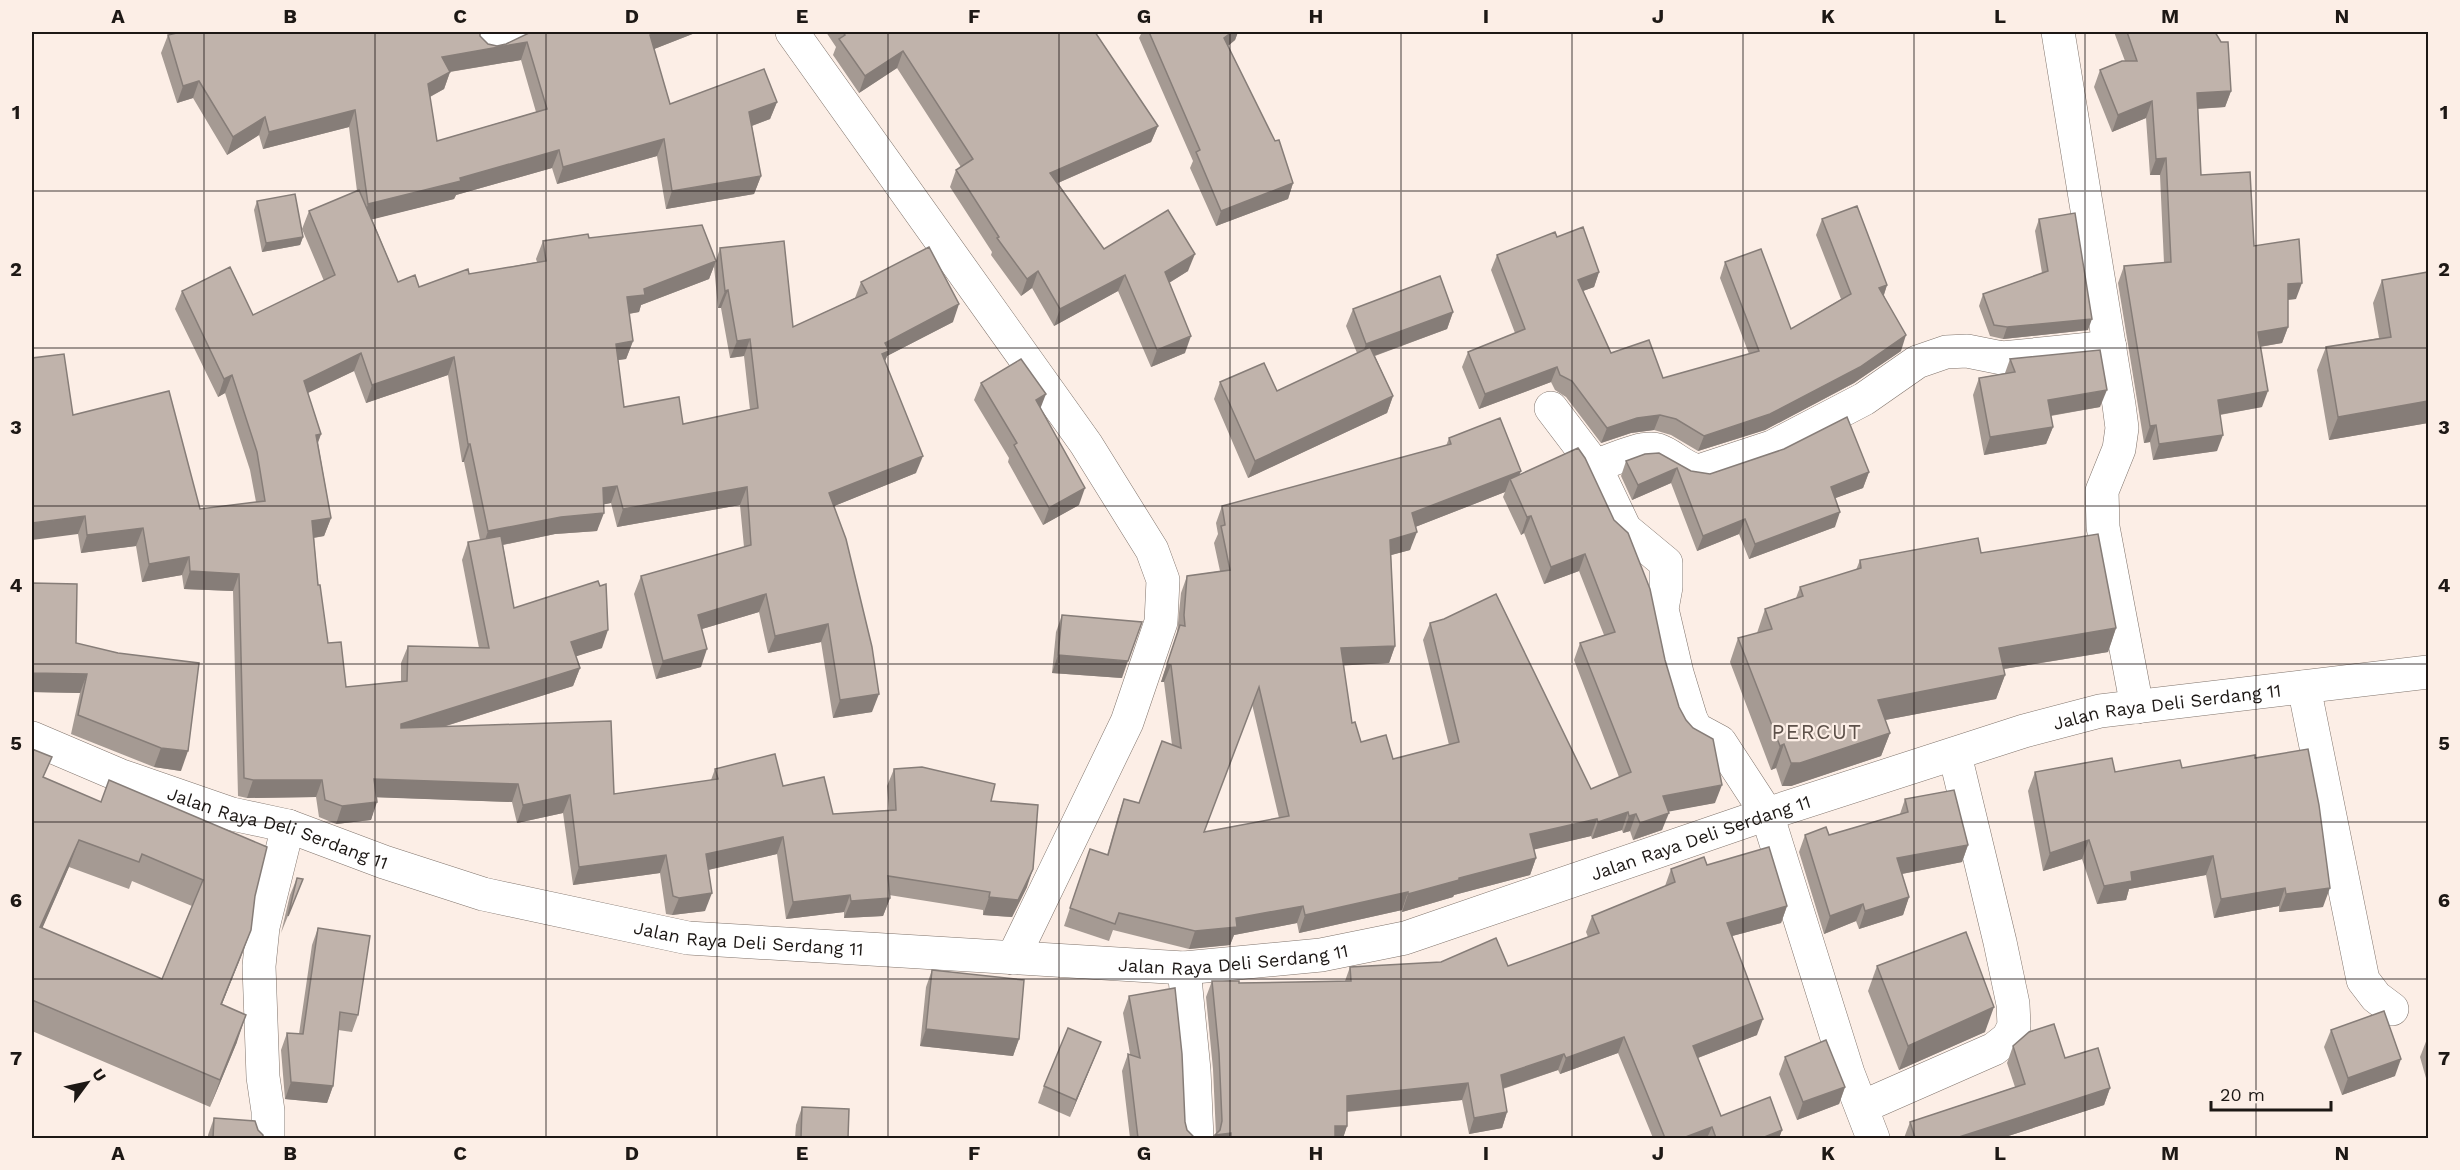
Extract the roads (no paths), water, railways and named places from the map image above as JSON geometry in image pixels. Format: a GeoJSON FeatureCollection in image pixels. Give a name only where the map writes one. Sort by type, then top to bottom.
{"type":"FeatureCollection","features":[{"type":"Feature","properties":{"kind":"street"},"geometry":{"type":"LineString","coordinates":[[792,32],[1086,444],[1152,550],[1163,580],[1161,622],[1127,722],[1013,958]]}},
{"type":"Feature","properties":{"kind":"street"},"geometry":{"type":"LineString","coordinates":[[2058,32],[2122,428],[2119,449],[2102,492],[2103,527],[2137,707]]}},
{"type":"Feature","properties":{"kind":"street"},"geometry":{"type":"LineString","coordinates":[[1594,466],[1645,449],[1658,450],[1688,469],[1699,471],[1772,447],[1864,399],[1917,362],[1946,352],[1967,351],[2002,358],[2110,347]]}},
{"type":"Feature","properties":{"kind":"street"},"geometry":{"type":"LineString","coordinates":[[1551,408],[1594,466],[1625,529],[1666,563],[1666,587],[1662,609],[1677,673],[1696,729],[1720,742],[1767,814],[1848,1073],[1873,1138]]}},
{"type":"Feature","properties":{"kind":"street","name":"Jalan Raya Deli Serdang 11"},"geometry":{"type":"LineString","coordinates":[[32,738],[139,783],[232,814],[288,826],[384,862],[483,894],[688,938],[1184,968],[1322,955],[1405,938],[1767,814],[2024,731],[2100,711],[2428,672]]}},
{"type":"Feature","properties":{"kind":"street"},"geometry":{"type":"LineString","coordinates":[[2304,687],[2363,980],[2376,997],[2392,1009]]}},
{"type":"Feature","properties":{"kind":"street"},"geometry":{"type":"LineString","coordinates":[[1862,1107],[1994,1049],[2008,1038],[2014,1026],[2013,1004],[2000,942],[1955,755]]}},
{"type":"Feature","properties":{"kind":"street"},"geometry":{"type":"LineString","coordinates":[[268,1138],[268,1111],[262,1077],[259,966],[263,927],[288,826]]}},
{"type":"Feature","properties":{"kind":"street"},"geometry":{"type":"LineString","coordinates":[[1184,968],[1194,1070],[1197,1138]]}},
{"type":"Feature","properties":{"kind":"district","name":"PERCUT"},"geometry":{"type":"Point","coordinates":[1817,731]}}]}
